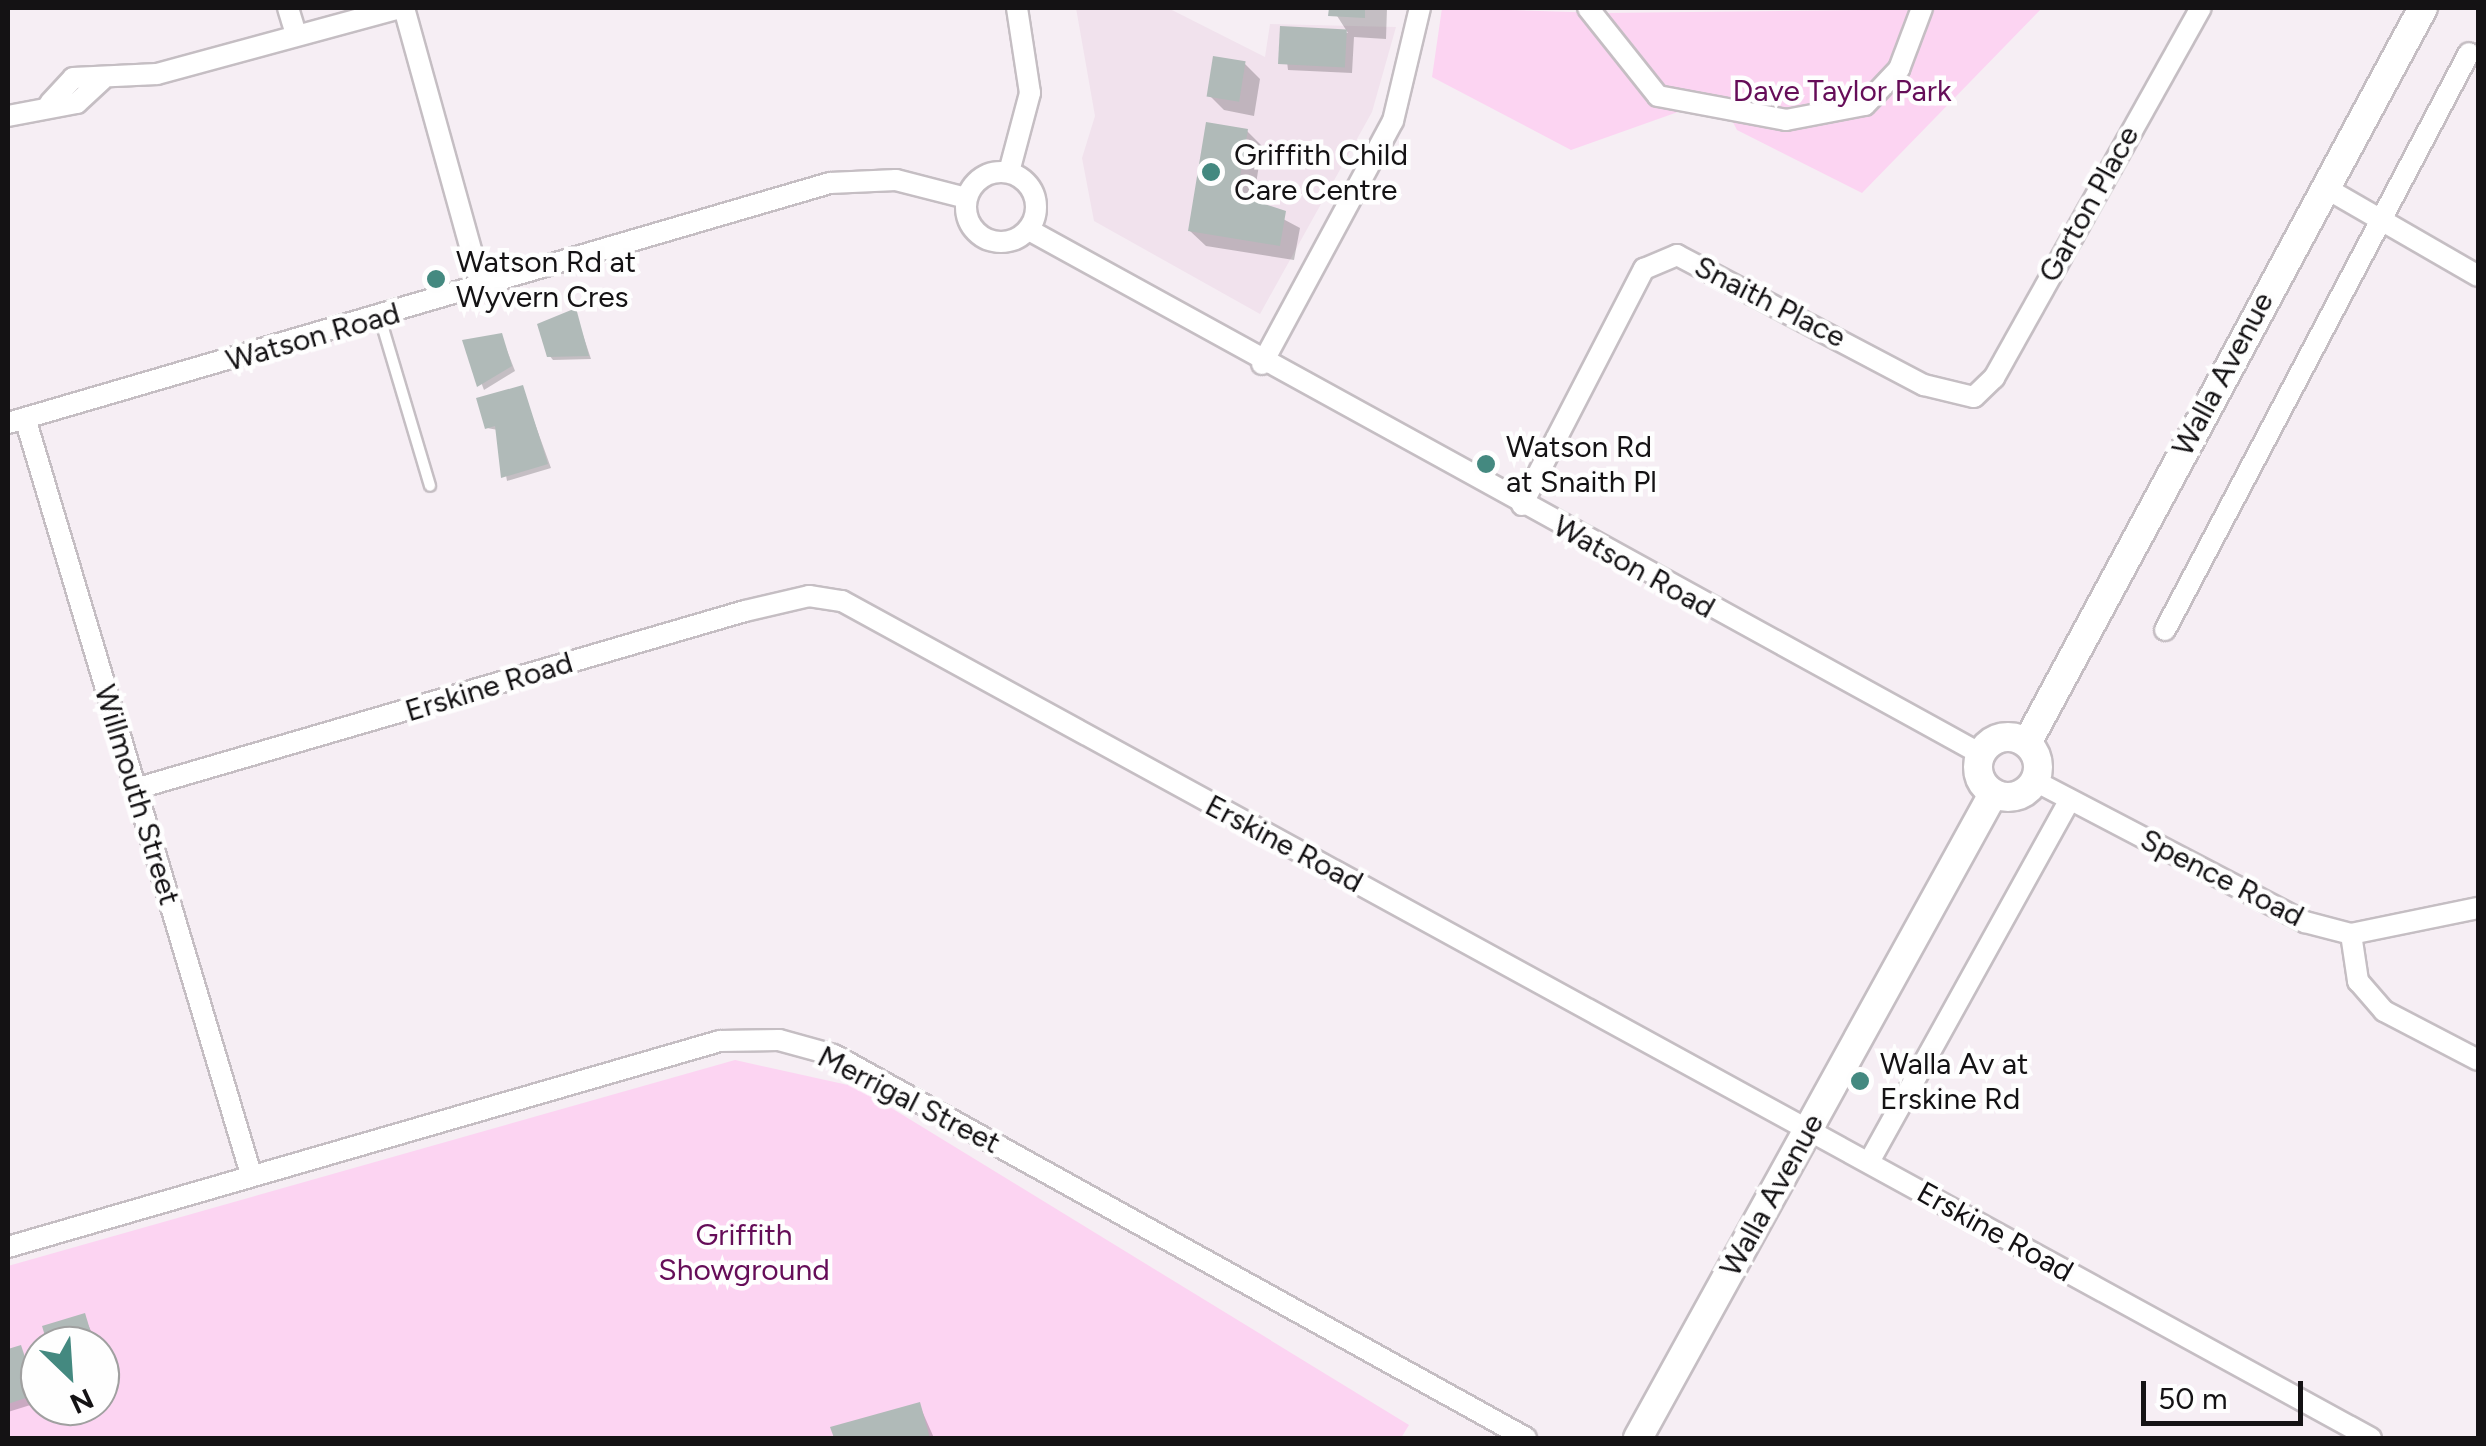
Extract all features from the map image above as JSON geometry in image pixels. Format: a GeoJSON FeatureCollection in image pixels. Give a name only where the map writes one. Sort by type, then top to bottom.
{"type":"FeatureCollection","features":[{"type":"Feature","properties":{"kind":"street"},"geometry":{"type":"LineString","coordinates":[[288,8],[296,35]]}},
{"type":"Feature","properties":{"kind":"street"},"geometry":{"type":"LineString","coordinates":[[8,116],[50,103],[76,103],[102,80],[402,8],[482,289]]}},
{"type":"Feature","properties":{"kind":"street"},"geometry":{"type":"LineString","coordinates":[[1009,172],[1030,93],[1017,8]]}},
{"type":"Feature","properties":{"kind":"street"},"geometry":{"type":"LineString","coordinates":[[1262,364],[1393,121],[1420,8]]}},
{"type":"Feature","properties":{"kind":"street"},"geometry":{"type":"LineString","coordinates":[[1588,8],[1658,96],[1786,120],[1864,105],[1898,68],[1922,8]]}},
{"type":"Feature","properties":{"kind":"street","name":"Garton Place"},"geometry":{"type":"LineString","coordinates":[[1974,397],[1994,378],[2201,8]]}},
{"type":"Feature","properties":{"kind":"street","name":"Walla Avenue"},"geometry":{"type":"LineString","coordinates":[[2026,743],[2423,8]]}},
{"type":"Feature","properties":{"kind":"street"},"geometry":{"type":"LineString","coordinates":[[2165,630],[2469,53]]}},
{"type":"Feature","properties":{"kind":"street"},"geometry":{"type":"LineString","coordinates":[[990,172],[1009,172],[1036,195],[1029,230],[994,242],[976,234],[966,198],[990,172]]}},
{"type":"Feature","properties":{"kind":"street","name":"Watson Road"},"geometry":{"type":"LineString","coordinates":[[16,421],[482,289],[830,183],[896,180],[966,198]]}},
{"type":"Feature","properties":{"kind":"street"},"geometry":{"type":"LineString","coordinates":[[2324,188],[2478,276]]}},
{"type":"Feature","properties":{"kind":"street","name":"Watson Road"},"geometry":{"type":"LineString","coordinates":[[1029,230],[1262,364],[1981,754]]}},
{"type":"Feature","properties":{"kind":"street","name":"Snaith Place"},"geometry":{"type":"LineString","coordinates":[[1522,505],[1644,268],[1677,255],[1924,384],[1974,397]]}},
{"type":"Feature","properties":{"kind":"street","name":"Willmouth Street"},"geometry":{"type":"LineString","coordinates":[[16,421],[135,789],[250,1171]]}},
{"type":"Feature","properties":{"kind":"street","name":"Erskine Road"},"geometry":{"type":"LineString","coordinates":[[135,789],[745,611],[809,596],[842,601],[2371,1438]]}},
{"type":"Feature","properties":{"kind":"street"},"geometry":{"type":"LineString","coordinates":[[2001,738],[2026,743],[2035,781],[2012,797],[1994,794],[1978,772],[1981,754],[2001,738]]}},
{"type":"Feature","properties":{"kind":"street","name":"Spence Road"},"geometry":{"type":"LineString","coordinates":[[2035,781],[2260,904],[2351,934],[2478,908]]}},
{"type":"Feature","properties":{"kind":"street","name":"Walla Avenue"},"geometry":{"type":"LineString","coordinates":[[1638,1438],[1994,794]]}},
{"type":"Feature","properties":{"kind":"street"},"geometry":{"type":"LineString","coordinates":[[1870,1162],[2070,800]]}},
{"type":"Feature","properties":{"kind":"street"},"geometry":{"type":"LineString","coordinates":[[2351,934],[2358,981],[2384,1011],[2478,1060]]}},
{"type":"Feature","properties":{"kind":"street","name":"Merrigal Street"},"geometry":{"type":"LineString","coordinates":[[8,1247],[250,1171],[720,1041],[779,1040],[834,1055],[1526,1438]]}},
{"type":"Feature","properties":{"kind":"lane"},"geometry":{"type":"LineString","coordinates":[[380,318],[430,486]]}},
{"type":"Feature","properties":{"kind":"shaded area","name":"Griffith Child Care Centre"},"geometry":{"type":"Polygon","coordinates":[[[1076,8],[1168,8],[1265,57],[1270,24],[1396,27],[1372,112],[1260,314],[1094,221],[1082,158],[1095,116],[1076,8]]]}},
{"type":"Feature","properties":{"kind":"green space","name":"Dave Taylor Park"},"geometry":{"type":"Polygon","coordinates":[[[1442,8],[1603,13],[2042,8],[1862,193],[1737,130],[1720,97],[1571,150],[1432,77],[1442,8]]]}},
{"type":"Feature","properties":{"kind":"green space","name":"Griffith Showground"},"geometry":{"type":"Polygon","coordinates":[[[735,1060],[857,1087],[1409,1425],[1401,1438],[8,1438],[8,1266],[735,1060]]]}},
{"type":"Feature","properties":{"kind":"building"},"geometry":{"type":"Polygon","coordinates":[[[1329,8],[1365,8],[1365,18],[1328,16],[1329,8]]]}},
{"type":"Feature","properties":{"kind":"building"},"geometry":{"type":"Polygon","coordinates":[[[1280,26],[1347,30],[1345,67],[1278,64],[1280,26]]]}},
{"type":"Feature","properties":{"kind":"building"},"geometry":{"type":"Polygon","coordinates":[[[1213,56],[1246,61],[1239,102],[1207,96],[1213,56]]]}},
{"type":"Feature","properties":{"kind":"building"},"geometry":{"type":"Polygon","coordinates":[[[1206,122],[1248,129],[1237,195],[1286,211],[1280,246],[1188,231],[1206,122]]]}},
{"type":"Feature","properties":{"kind":"building"},"geometry":{"type":"Polygon","coordinates":[[[576,308],[589,356],[547,357],[537,324],[576,308]]]}},
{"type":"Feature","properties":{"kind":"building"},"geometry":{"type":"Polygon","coordinates":[[[502,333],[512,366],[477,387],[462,340],[502,333]]]}},
{"type":"Feature","properties":{"kind":"building"},"geometry":{"type":"Polygon","coordinates":[[[523,385],[548,464],[501,478],[495,426],[485,429],[476,398],[523,385]]]}},
{"type":"Feature","properties":{"kind":"building"},"geometry":{"type":"Polygon","coordinates":[[[85,1313],[89,1326],[42,1326],[85,1313]]]}},
{"type":"Feature","properties":{"kind":"building"},"geometry":{"type":"Polygon","coordinates":[[[20,1345],[20,1400],[8,1404],[8,1349],[20,1345]]]}},
{"type":"Feature","properties":{"kind":"building"},"geometry":{"type":"Polygon","coordinates":[[[920,1402],[930,1438],[834,1438],[830,1427],[920,1402]]]}},
{"type":"Feature","properties":{"kind":"place","name":"Griffith Child Care Centre"},"geometry":{"type":"Point","coordinates":[1211,172]}},
{"type":"Feature","properties":{"kind":"place","name":"Watson Rd at Wyvern Cres"},"geometry":{"type":"Point","coordinates":[436,279]}},
{"type":"Feature","properties":{"kind":"place","name":"Watson Rd at Snaith Pl"},"geometry":{"type":"Point","coordinates":[1486,464]}},
{"type":"Feature","properties":{"kind":"place","name":"Walla Av at Erskine Rd"},"geometry":{"type":"Point","coordinates":[1860,1081]}}]}
